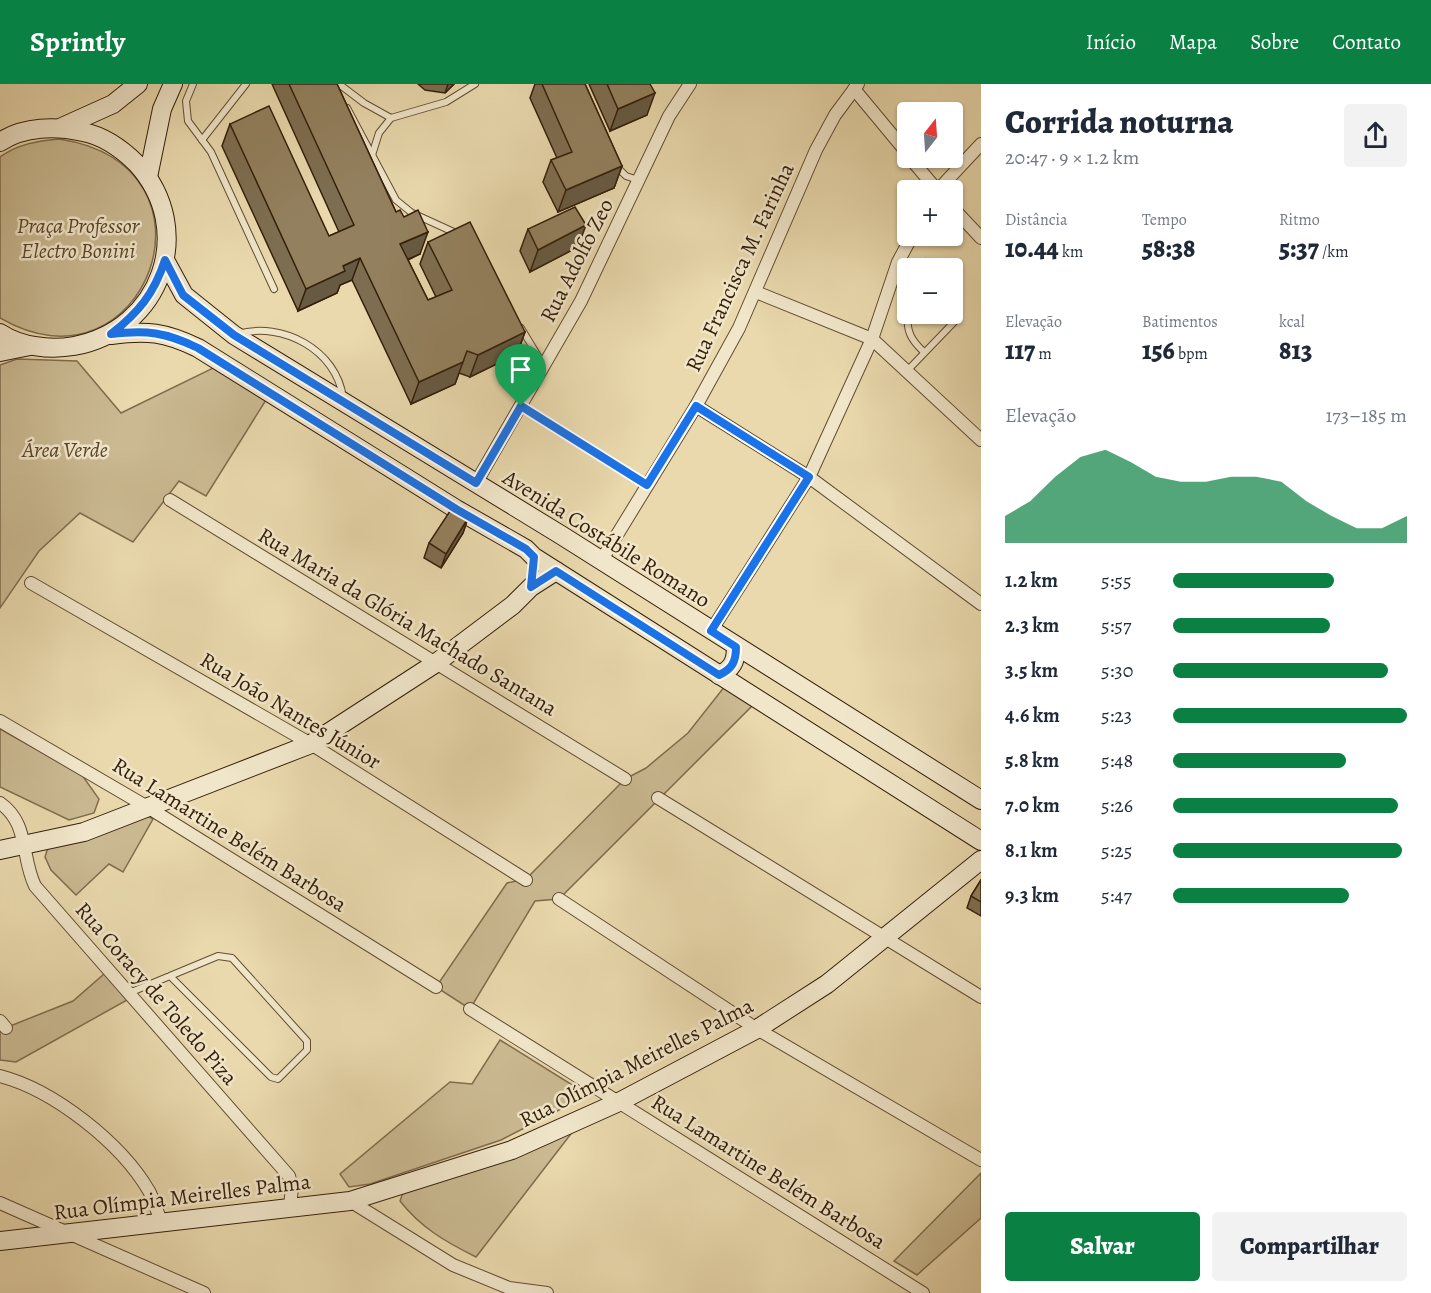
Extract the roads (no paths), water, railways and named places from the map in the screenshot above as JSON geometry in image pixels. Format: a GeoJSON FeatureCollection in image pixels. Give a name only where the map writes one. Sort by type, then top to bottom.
{"type":"FeatureCollection","features":[{"type":"Feature","properties":{"kind":"main road"},"geometry":{"type":"LineString","coordinates":[[62,127],[113,104],[138,84]]}},
{"type":"Feature","properties":{"kind":"main road"},"geometry":{"type":"LineString","coordinates":[[148,177],[162,109],[173,84]]}},
{"type":"Feature","properties":{"kind":"main road"},"geometry":{"type":"LineString","coordinates":[[0,142],[32,129],[62,127],[96,135],[125,152],[148,177],[159,196],[165,217],[165,260],[148,300],[134,316],[111,334],[91,343],[62,348],[32,346],[0,352]]}},
{"type":"Feature","properties":{"kind":"main road","name":"Avenida Costábile Romano"},"geometry":{"type":"LineString","coordinates":[[165,260],[183,295],[234,335],[980,796]]}},
{"type":"Feature","properties":{"kind":"main road"},"geometry":{"type":"LineString","coordinates":[[111,334],[159,332],[198,348],[530,553],[719,675],[980,837]]}},
{"type":"Feature","properties":{"kind":"main road"},"geometry":{"type":"LineString","coordinates":[[0,333],[32,346]]}},
{"type":"Feature","properties":{"kind":"main road"},"geometry":{"type":"LineString","coordinates":[[531,587],[527,534],[532,528],[541,525]]}},
{"type":"Feature","properties":{"kind":"main road"},"geometry":{"type":"LineString","coordinates":[[0,850],[26,847],[84,832],[311,744],[436,663],[524,596],[531,587],[556,571]]}},
{"type":"Feature","properties":{"kind":"main road"},"geometry":{"type":"LineString","coordinates":[[719,675],[731,667],[735,659],[736,647]]}},
{"type":"Feature","properties":{"kind":"main road","name":"Rua Olímpia Meirelles Palma"},"geometry":{"type":"LineString","coordinates":[[964,871],[980,837]]}},
{"type":"Feature","properties":{"kind":"main road","name":"Rua Olímpia Meirelles Palma"},"geometry":{"type":"LineString","coordinates":[[0,1241],[290,1206],[350,1201],[512,1150],[619,1102],[757,1029],[827,984],[886,939],[964,871],[981,860]]}},
{"type":"Feature","properties":{"kind":"street","name":"Rua Adolfo Zeo"},"geometry":{"type":"LineString","coordinates":[[476,483],[580,301],[669,116],[690,84]]}},
{"type":"Feature","properties":{"kind":"street"},"geometry":{"type":"LineString","coordinates":[[856,86],[897,140]]}},
{"type":"Feature","properties":{"kind":"street","name":"Rua Francisca M. Farinha"},"geometry":{"type":"LineString","coordinates":[[601,561],[696,406],[756,292],[816,150],[856,86]]}},
{"type":"Feature","properties":{"kind":"street"},"geometry":{"type":"LineString","coordinates":[[947,180],[981,144]]}},
{"type":"Feature","properties":{"kind":"street"},"geometry":{"type":"LineString","coordinates":[[919,168],[929,180]]}},
{"type":"Feature","properties":{"kind":"street"},"geometry":{"type":"LineString","coordinates":[[963,219],[981,238]]}},
{"type":"Feature","properties":{"kind":"street"},"geometry":{"type":"LineString","coordinates":[[711,631],[809,477],[872,339],[898,262],[907,246]]}},
{"type":"Feature","properties":{"kind":"street"},"geometry":{"type":"LineString","coordinates":[[756,292],[872,339],[981,440]]}},
{"type":"Feature","properties":{"kind":"street"},"geometry":{"type":"LineString","coordinates":[[696,406],[809,477],[981,604]]}},
{"type":"Feature","properties":{"kind":"street","name":"Rua Maria da Glória Machado Santana"},"geometry":{"type":"LineString","coordinates":[[170,500],[625,779]]}},
{"type":"Feature","properties":{"kind":"street","name":"Rua João Nantes Júnior"},"geometry":{"type":"LineString","coordinates":[[31,583],[311,744],[526,879]]}},
{"type":"Feature","properties":{"kind":"street","name":"Rua Lamartine Belém Barbosa"},"geometry":{"type":"LineString","coordinates":[[0,721],[149,808],[436,987]]}},
{"type":"Feature","properties":{"kind":"street"},"geometry":{"type":"LineString","coordinates":[[658,798],[981,997]]}},
{"type":"Feature","properties":{"kind":"street","name":"Rua Coracy de Toledo Piza"},"geometry":{"type":"LineString","coordinates":[[0,803],[17,819],[26,847],[28,872],[35,886],[289,1176],[292,1188],[290,1206]]}},
{"type":"Feature","properties":{"kind":"street"},"geometry":{"type":"LineString","coordinates":[[559,899],[757,1029],[981,1160]]}},
{"type":"Feature","properties":{"kind":"street","name":"Rua Lamartine Belém Barbosa"},"geometry":{"type":"LineString","coordinates":[[470,1009],[923,1293]]}},
{"type":"Feature","properties":{"kind":"street"},"geometry":{"type":"LineString","coordinates":[[0,1076],[39,1091],[106,1140],[129,1163],[150,1192],[161,1221]]}},
{"type":"Feature","properties":{"kind":"street"},"geometry":{"type":"LineString","coordinates":[[350,1201],[453,1265],[509,1288],[547,1293]]}},
{"type":"Feature","properties":{"kind":"street"},"geometry":{"type":"LineString","coordinates":[[0,1203],[204,1293]]}},
{"type":"Feature","properties":{"kind":"lane"},"geometry":{"type":"LineString","coordinates":[[193,84],[186,101],[185,111],[188,121],[211,152],[274,289]]}},
{"type":"Feature","properties":{"kind":"lane"},"geometry":{"type":"LineString","coordinates":[[202,140],[246,84]]}},
{"type":"Feature","properties":{"kind":"lane"},"geometry":{"type":"LineString","coordinates":[[333,84],[339,93]]}},
{"type":"Feature","properties":{"kind":"lane"},"geometry":{"type":"LineString","coordinates":[[339,84],[364,103],[392,118]]}},
{"type":"Feature","properties":{"kind":"lane"},"geometry":{"type":"LineString","coordinates":[[372,155],[379,133],[392,118],[446,102],[475,84]]}},
{"type":"Feature","properties":{"kind":"lane"},"geometry":{"type":"LineString","coordinates":[[344,102],[396,200],[412,213],[453,231],[467,240]]}},
{"type":"Feature","properties":{"kind":"lane"},"geometry":{"type":"LineString","coordinates":[[611,156],[620,172],[639,180]]}},
{"type":"Feature","properties":{"kind":"lane"},"geometry":{"type":"LineString","coordinates":[[518,321],[544,366]]}},
{"type":"Feature","properties":{"kind":"lane"},"geometry":{"type":"LineString","coordinates":[[907,324],[910,339],[924,352]]}},
{"type":"Feature","properties":{"kind":"lane"},"geometry":{"type":"LineString","coordinates":[[907,372],[952,324]]}},
{"type":"Feature","properties":{"kind":"lane"},"geometry":{"type":"LineString","coordinates":[[234,335],[258,329],[276,331],[309,346],[335,371],[342,387],[343,402]]}},
{"type":"Feature","properties":{"kind":"lane"},"geometry":{"type":"LineString","coordinates":[[521,406],[647,485]]}},
{"type":"Feature","properties":{"kind":"lane"},"geometry":{"type":"LineString","coordinates":[[128,993],[218,956],[232,958],[307,1041],[307,1050],[278,1079],[271,1077],[170,976]]}},
{"type":"Feature","properties":{"kind":"park label","name":"Praça Professor Electro Bonini"},"geometry":{"type":"Point","coordinates":[78,238]}},
{"type":"Feature","properties":{"kind":"park label","name":"Área Verde"},"geometry":{"type":"Point","coordinates":[65,449]}}]}
